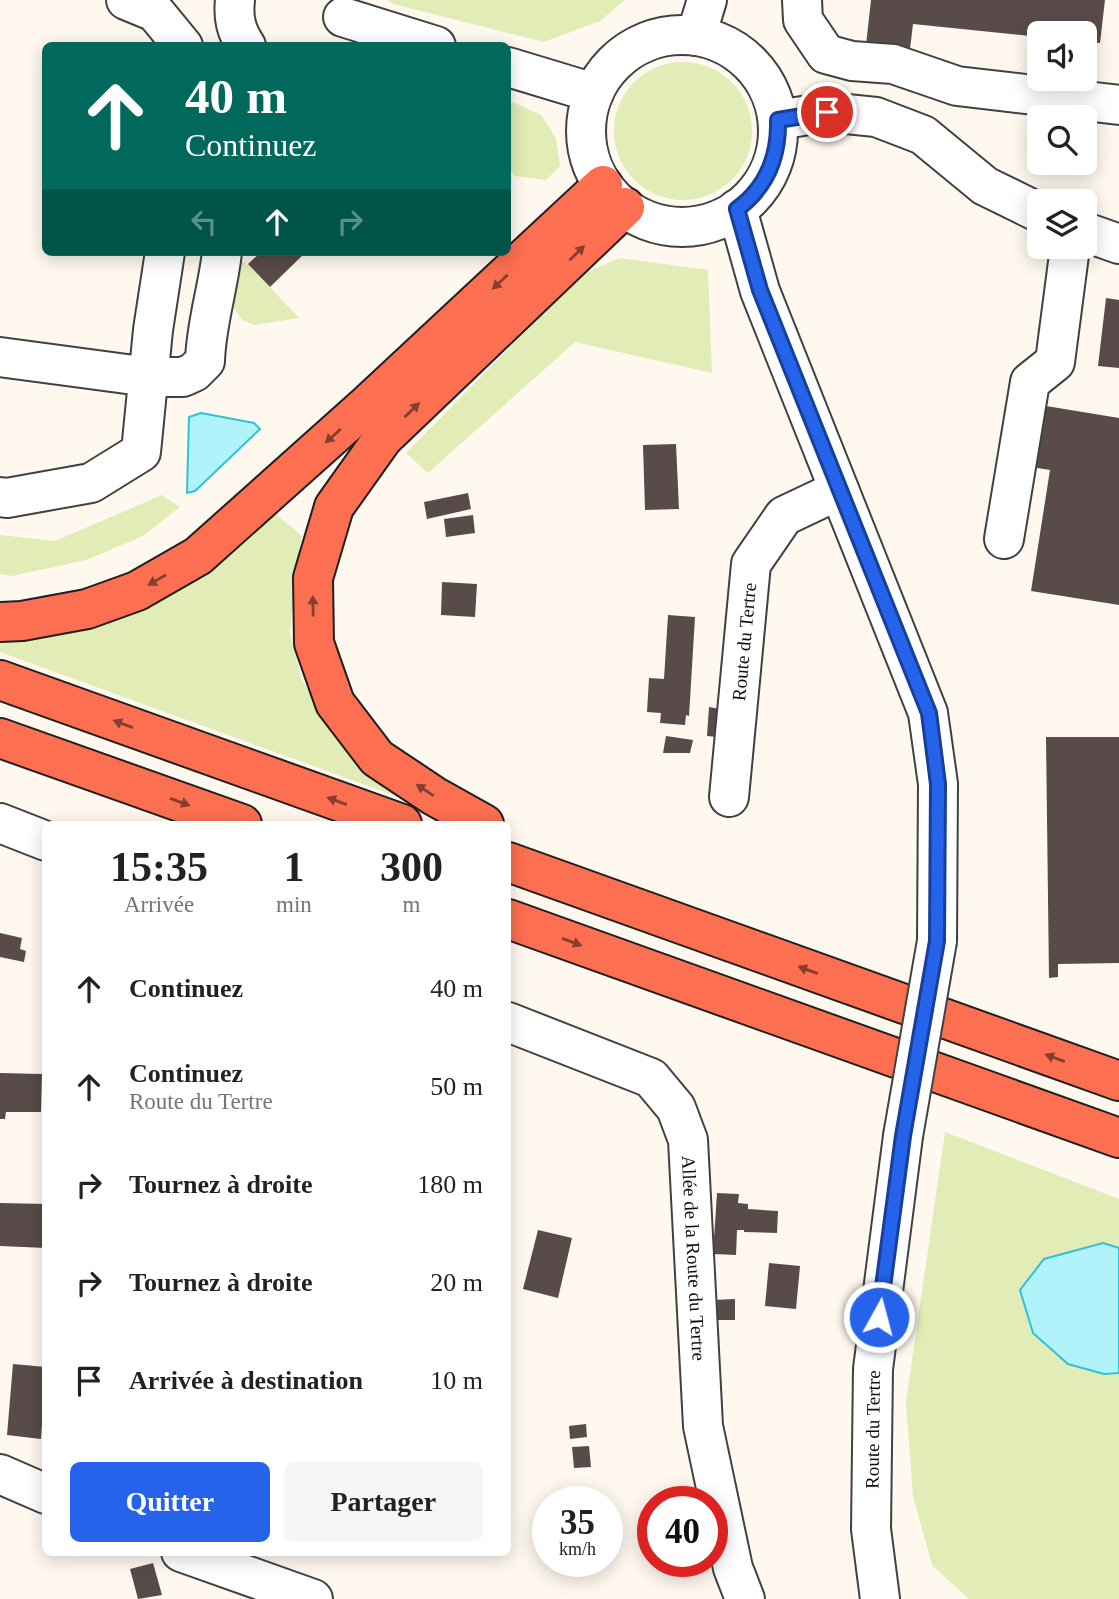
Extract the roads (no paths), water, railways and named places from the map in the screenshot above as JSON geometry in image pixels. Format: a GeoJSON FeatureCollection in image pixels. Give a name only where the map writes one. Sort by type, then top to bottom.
{"type":"FeatureCollection","features":[{"type":"Feature","properties":{"kind":"highway"},"geometry":{"type":"LineString","coordinates":[[0,622],[22,621],[87,609],[137,592],[198,556],[367,405],[614,196]]}},
{"type":"Feature","properties":{"kind":"highway"},"geometry":{"type":"LineString","coordinates":[[479,821],[434,796],[377,758],[335,703],[314,643],[313,578],[334,507],[383,438],[614,196]]}},
{"type":"Feature","properties":{"kind":"highway"},"geometry":{"type":"LineString","coordinates":[[0,680],[394,821]]}},
{"type":"Feature","properties":{"kind":"highway"},"geometry":{"type":"LineString","coordinates":[[0,738],[234,821]]}},
{"type":"Feature","properties":{"kind":"highway"},"geometry":{"type":"LineString","coordinates":[[511,839],[636,908]]}},
{"type":"Feature","properties":{"kind":"highway"},"geometry":{"type":"LineString","coordinates":[[511,863],[1119,1081]]}},
{"type":"Feature","properties":{"kind":"highway"},"geometry":{"type":"LineString","coordinates":[[511,920],[1119,1138]]}},
{"type":"Feature","properties":{"kind":"highway"},"geometry":{"type":"LineString","coordinates":[[720,995],[1119,1158]]}},
{"type":"Feature","properties":{"kind":"street"},"geometry":{"type":"LineString","coordinates":[[126,0],[155,12],[180,42]]}},
{"type":"Feature","properties":{"kind":"street"},"geometry":{"type":"LineString","coordinates":[[235,0],[236,24],[244,42]]}},
{"type":"Feature","properties":{"kind":"street"},"geometry":{"type":"LineString","coordinates":[[696,36],[707,0]]}},
{"type":"Feature","properties":{"kind":"street"},"geometry":{"type":"LineString","coordinates":[[802,0],[803,20],[826,54],[852,61],[893,64],[957,86],[1119,105]]}},
{"type":"Feature","properties":{"kind":"street"},"geometry":{"type":"LineString","coordinates":[[338,21],[420,42]]}},
{"type":"Feature","properties":{"kind":"street"},"geometry":{"type":"LineString","coordinates":[[696,36],[726,45],[751,64],[769,90],[778,120],[777,146],[770,170],[756,192],[737,209],[705,224],[681,227],[657,223],[635,214],[614,196],[592,163],[587,140],[588,116],[594,93],[606,74],[630,50],[661,37],[696,36]]}},
{"type":"Feature","properties":{"kind":"street"},"geometry":{"type":"LineString","coordinates":[[511,68],[594,93]]}},
{"type":"Feature","properties":{"kind":"street"},"geometry":{"type":"LineString","coordinates":[[778,120],[827,112],[876,117],[923,135],[985,186],[1027,207]]}},
{"type":"Feature","properties":{"kind":"street"},"geometry":{"type":"LineString","coordinates":[[737,209],[760,290],[839,490]]}},
{"type":"Feature","properties":{"kind":"street"},"geometry":{"type":"LineString","coordinates":[[1097,236],[1119,244]]}},
{"type":"Feature","properties":{"kind":"street"},"geometry":{"type":"LineString","coordinates":[[0,497],[92,483],[141,452],[153,330],[164,256]]}},
{"type":"Feature","properties":{"kind":"street"},"geometry":{"type":"LineString","coordinates":[[0,356],[149,377],[183,377],[194,372],[205,361],[205,340],[222,256]]}},
{"type":"Feature","properties":{"kind":"street"},"geometry":{"type":"LineString","coordinates":[[1004,538],[1030,382],[1055,362],[1068,259]]}},
{"type":"Feature","properties":{"kind":"street","name":"Route du Tertre"},"geometry":{"type":"LineString","coordinates":[[729,797],[751,564],[784,516],[839,490],[929,713],[938,784],[937,941],[903,1136],[873,1369],[872,1530],[880,1599]]}},
{"type":"Feature","properties":{"kind":"street"},"geometry":{"type":"LineString","coordinates":[[0,823],[42,839]]}},
{"type":"Feature","properties":{"kind":"street","name":"Allée de la Route du Tertre"},"geometry":{"type":"LineString","coordinates":[[511,1023],[651,1078],[676,1108],[688,1140],[704,1426],[733,1568],[745,1599]]}},
{"type":"Feature","properties":{"kind":"street"},"geometry":{"type":"LineString","coordinates":[[0,1474],[42,1492]]}},
{"type":"Feature","properties":{"kind":"street"},"geometry":{"type":"LineString","coordinates":[[192,1556],[313,1599]]}},
{"type":"Feature","properties":{"kind":"water"},"geometry":{"type":"Polygon","coordinates":[[[201,413],[254,423],[260,429],[195,491],[187,493],[189,417],[201,413]]]}},
{"type":"Feature","properties":{"kind":"water"},"geometry":{"type":"Polygon","coordinates":[[[1103,1243],[1119,1248],[1119,1373],[1104,1374],[1068,1364],[1033,1333],[1020,1290],[1044,1259],[1103,1243]]]}}]}
